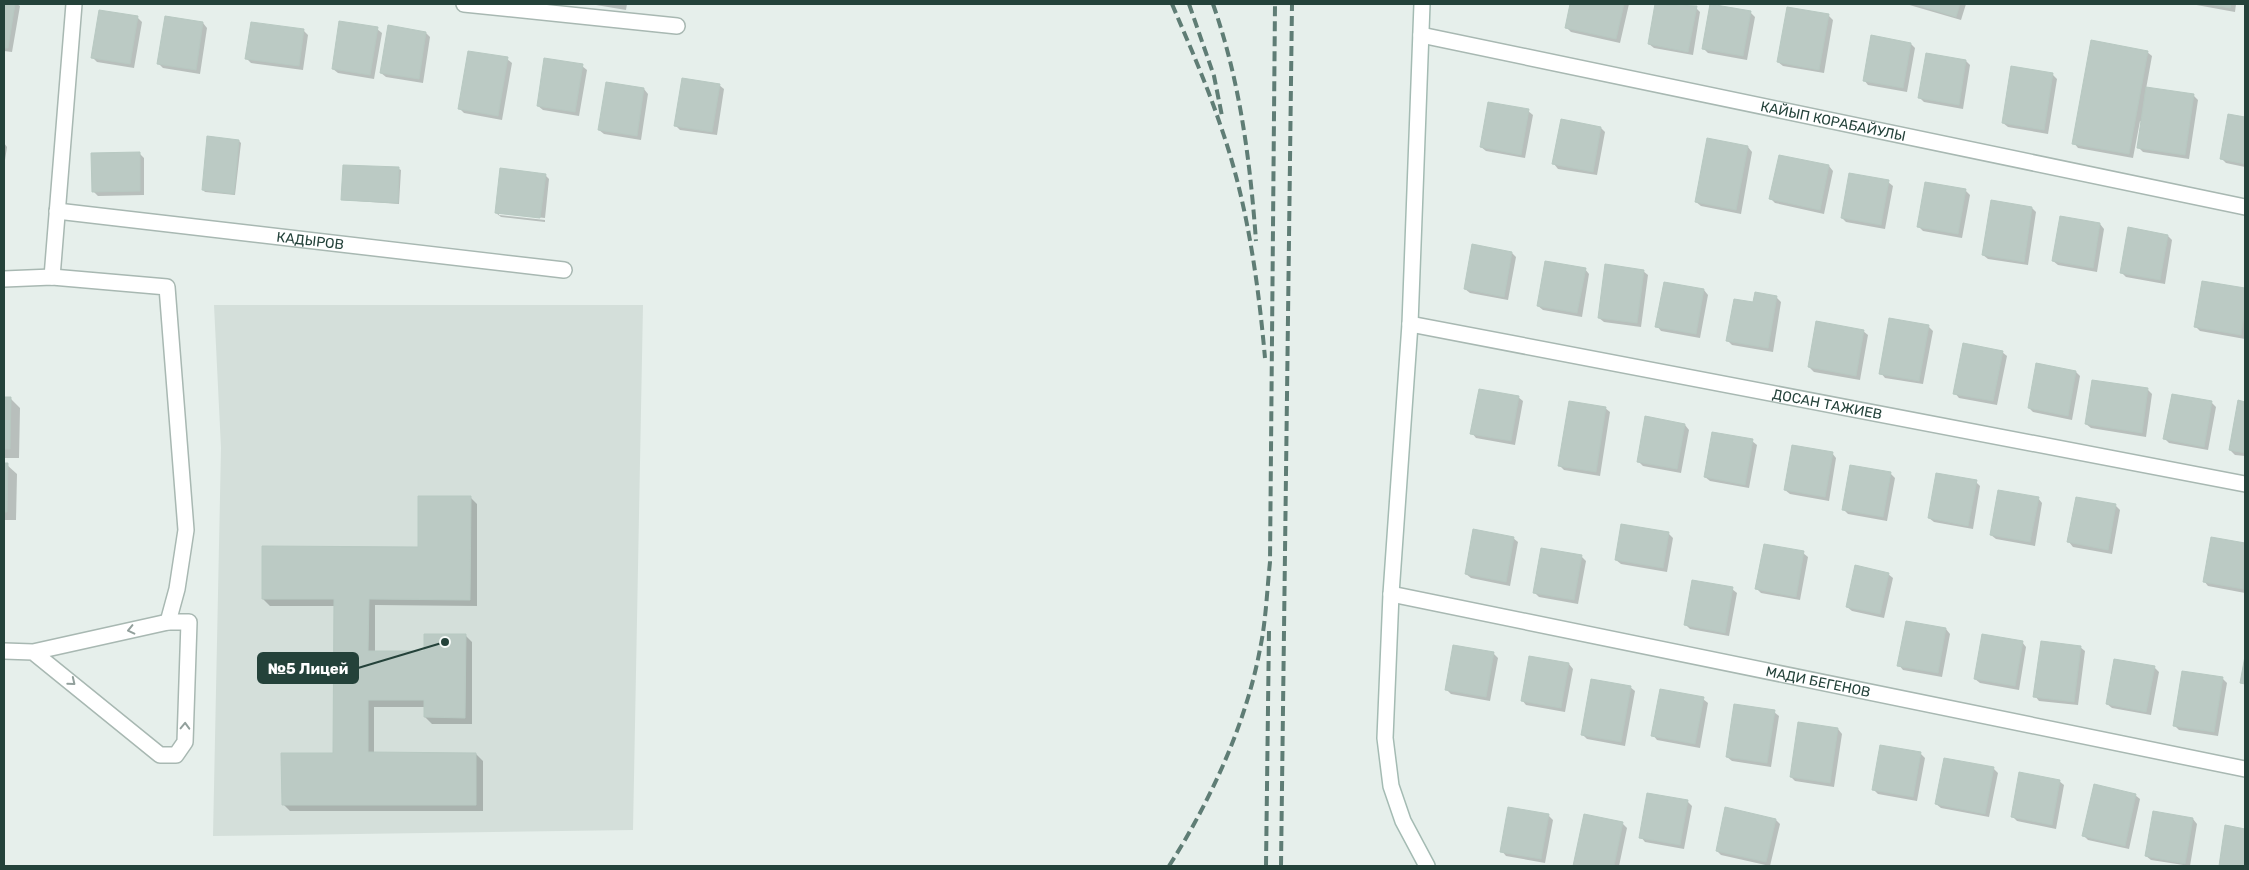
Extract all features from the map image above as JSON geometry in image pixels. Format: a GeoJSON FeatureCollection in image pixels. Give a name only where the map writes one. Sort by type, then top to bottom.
{"type":"FeatureCollection","features":[{"type":"Feature","properties":{"kind":"street"},"geometry":{"type":"LineString","coordinates":[[52,277],[74,4]]}},
{"type":"Feature","properties":{"kind":"street"},"geometry":{"type":"LineString","coordinates":[[464,4],[677,26]]}},
{"type":"Feature","properties":{"kind":"street"},"geometry":{"type":"LineString","coordinates":[[1422,4],[1410,324],[1391,594],[1385,738],[1391,786],[1403,821],[1426,866]]}},
{"type":"Feature","properties":{"kind":"street","name":"КАЙЫП КОРАБАЙУЛЫ"},"geometry":{"type":"LineString","coordinates":[[1420,35],[2245,207]]}},
{"type":"Feature","properties":{"kind":"street","name":"КАДЫРОВ"},"geometry":{"type":"LineString","coordinates":[[57,211],[564,270]]}},
{"type":"Feature","properties":{"kind":"street"},"geometry":{"type":"LineString","coordinates":[[4,279],[52,277],[167,286],[186,530],[177,589],[168,622]]}},
{"type":"Feature","properties":{"kind":"street","name":"ДОСАН ТАЖИЕВ"},"geometry":{"type":"LineString","coordinates":[[1410,324],[2245,484]]}},
{"type":"Feature","properties":{"kind":"street","name":"МАДИ БЕГЕНОВ"},"geometry":{"type":"LineString","coordinates":[[1391,594],[2245,770]]}},
{"type":"Feature","properties":{"kind":"street"},"geometry":{"type":"LineString","coordinates":[[4,651],[33,652],[168,622],[189,622],[185,742],[176,755],[160,755],[33,652]]}},
{"type":"Feature","properties":{"kind":"shaded area"},"geometry":{"type":"Polygon","coordinates":[[[214,305],[643,305],[633,830],[213,836],[221,448],[214,305]]]}},
{"type":"Feature","properties":{"kind":"building"},"geometry":{"type":"Polygon","coordinates":[[[4,4],[15,4],[8,48],[4,48],[4,4]]]}},
{"type":"Feature","properties":{"kind":"building"},"geometry":{"type":"Polygon","coordinates":[[[1570,4],[1624,4],[1616,39],[1565,28],[1570,4]]]}},
{"type":"Feature","properties":{"kind":"building"},"geometry":{"type":"Polygon","coordinates":[[[1655,4],[1697,6],[1688,52],[1648,44],[1655,4]]]}},
{"type":"Feature","properties":{"kind":"building"},"geometry":{"type":"Polygon","coordinates":[[[1710,4],[1751,11],[1743,56],[1702,49],[1710,4]]]}},
{"type":"Feature","properties":{"kind":"building"},"geometry":{"type":"Polygon","coordinates":[[[1914,4],[1960,4],[1956,17],[1914,4]]]}},
{"type":"Feature","properties":{"kind":"building"},"geometry":{"type":"Polygon","coordinates":[[[2208,4],[2231,4],[2230,8],[2208,4]]]}},
{"type":"Feature","properties":{"kind":"building"},"geometry":{"type":"Polygon","coordinates":[[[1787,7],[1829,14],[1819,70],[1777,62],[1787,7]]]}},
{"type":"Feature","properties":{"kind":"building"},"geometry":{"type":"Polygon","coordinates":[[[99,10],[138,16],[130,64],[91,58],[99,10]]]}},
{"type":"Feature","properties":{"kind":"building"},"geometry":{"type":"Polygon","coordinates":[[[165,16],[203,22],[196,70],[157,64],[165,16]]]}},
{"type":"Feature","properties":{"kind":"building"},"geometry":{"type":"Polygon","coordinates":[[[339,21],[378,27],[370,75],[332,69],[339,21]]]}},
{"type":"Feature","properties":{"kind":"building"},"geometry":{"type":"Polygon","coordinates":[[[251,22],[304,29],[299,66],[245,59],[251,22]]]}},
{"type":"Feature","properties":{"kind":"building"},"geometry":{"type":"Polygon","coordinates":[[[388,25],[426,32],[419,79],[380,73],[388,25]]]}},
{"type":"Feature","properties":{"kind":"building"},"geometry":{"type":"Polygon","coordinates":[[[1871,35],[1911,43],[1903,88],[1863,81],[1871,35]]]}},
{"type":"Feature","properties":{"kind":"building"},"geometry":{"type":"Polygon","coordinates":[[[2091,40],[2148,51],[2129,154],[2072,144],[2091,40]]]}},
{"type":"Feature","properties":{"kind":"building"},"geometry":{"type":"Polygon","coordinates":[[[468,51],[508,57],[498,116],[458,109],[468,51]]]}},
{"type":"Feature","properties":{"kind":"building"},"geometry":{"type":"Polygon","coordinates":[[[1926,53],[1966,60],[1959,105],[1918,98],[1926,53]]]}},
{"type":"Feature","properties":{"kind":"building"},"geometry":{"type":"Polygon","coordinates":[[[544,58],[583,64],[575,112],[537,106],[544,58]]]}},
{"type":"Feature","properties":{"kind":"building"},"geometry":{"type":"Polygon","coordinates":[[[2011,66],[2053,73],[2044,130],[2002,123],[2011,66]]]}},
{"type":"Feature","properties":{"kind":"building"},"geometry":{"type":"Polygon","coordinates":[[[682,78],[720,84],[712,132],[674,126],[682,78]]]}},
{"type":"Feature","properties":{"kind":"building"},"geometry":{"type":"Polygon","coordinates":[[[606,82],[644,88],[637,136],[598,130],[606,82]]]}},
{"type":"Feature","properties":{"kind":"building"},"geometry":{"type":"Polygon","coordinates":[[[2146,87],[2194,94],[2185,155],[2137,148],[2146,87]]]}},
{"type":"Feature","properties":{"kind":"building"},"geometry":{"type":"Polygon","coordinates":[[[1488,102],[1529,109],[1521,155],[1480,147],[1488,102]]]}},
{"type":"Feature","properties":{"kind":"building"},"geometry":{"type":"Polygon","coordinates":[[[2228,114],[2245,117],[2245,164],[2220,159],[2228,114]]]}},
{"type":"Feature","properties":{"kind":"building"},"geometry":{"type":"Polygon","coordinates":[[[1561,119],[1601,127],[1593,172],[1552,164],[1561,119]]]}},
{"type":"Feature","properties":{"kind":"building"},"geometry":{"type":"Polygon","coordinates":[[[207,136],[239,140],[234,194],[202,190],[207,136]]]}},
{"type":"Feature","properties":{"kind":"building"},"geometry":{"type":"Polygon","coordinates":[[[1707,138],[1748,146],[1736,210],[1695,202],[1707,138]]]}},
{"type":"Feature","properties":{"kind":"building"},"geometry":{"type":"Polygon","coordinates":[[[140,152],[140,191],[92,192],[91,153],[140,152]]]}},
{"type":"Feature","properties":{"kind":"building"},"geometry":{"type":"Polygon","coordinates":[[[1779,155],[1829,165],[1820,210],[1769,199],[1779,155]]]}},
{"type":"Feature","properties":{"kind":"building"},"geometry":{"type":"Polygon","coordinates":[[[343,165],[399,167],[398,203],[341,200],[343,165]]]}},
{"type":"Feature","properties":{"kind":"building"},"geometry":{"type":"Polygon","coordinates":[[[500,168],[546,174],[540,218],[495,213],[500,168]]]}},
{"type":"Feature","properties":{"kind":"building"},"geometry":{"type":"Polygon","coordinates":[[[1849,173],[1889,180],[1881,225],[1841,218],[1849,173]]]}},
{"type":"Feature","properties":{"kind":"building"},"geometry":{"type":"Polygon","coordinates":[[[1925,182],[1966,189],[1958,234],[1917,227],[1925,182]]]}},
{"type":"Feature","properties":{"kind":"building"},"geometry":{"type":"Polygon","coordinates":[[[1991,200],[2032,207],[2024,262],[1982,255],[1991,200]]]}},
{"type":"Feature","properties":{"kind":"building"},"geometry":{"type":"Polygon","coordinates":[[[2060,216],[2100,223],[2093,268],[2052,261],[2060,216]]]}},
{"type":"Feature","properties":{"kind":"building"},"geometry":{"type":"Polygon","coordinates":[[[2128,227],[2168,235],[2160,280],[2120,273],[2128,227]]]}},
{"type":"Feature","properties":{"kind":"building"},"geometry":{"type":"Polygon","coordinates":[[[1472,244],[1512,252],[1504,297],[1464,289],[1472,244]]]}},
{"type":"Feature","properties":{"kind":"building"},"geometry":{"type":"Polygon","coordinates":[[[1545,261],[1586,268],[1577,313],[1537,306],[1545,261]]]}},
{"type":"Feature","properties":{"kind":"building"},"geometry":{"type":"Polygon","coordinates":[[[1605,264],[1644,270],[1637,323],[1598,318],[1605,264]]]}},
{"type":"Feature","properties":{"kind":"building"},"geometry":{"type":"Polygon","coordinates":[[[2202,281],[2245,288],[2245,309],[2241,335],[2194,327],[2202,281]]]}},
{"type":"Feature","properties":{"kind":"building"},"geometry":{"type":"Polygon","coordinates":[[[1664,282],[1704,289],[1696,334],[1655,327],[1664,282]]]}},
{"type":"Feature","properties":{"kind":"building"},"geometry":{"type":"Polygon","coordinates":[[[1755,292],[1777,296],[1768,348],[1726,341],[1734,299],[1753,302],[1755,292]]]}},
{"type":"Feature","properties":{"kind":"building"},"geometry":{"type":"Polygon","coordinates":[[[1889,318],[1929,325],[1919,381],[1879,374],[1889,318]]]}},
{"type":"Feature","properties":{"kind":"building"},"geometry":{"type":"Polygon","coordinates":[[[1816,321],[1864,330],[1856,376],[1808,367],[1816,321]]]}},
{"type":"Feature","properties":{"kind":"building"},"geometry":{"type":"Polygon","coordinates":[[[1963,343],[2003,351],[1993,401],[1953,394],[1963,343]]]}},
{"type":"Feature","properties":{"kind":"building"},"geometry":{"type":"Polygon","coordinates":[[[2036,363],[2076,371],[2068,416],[2028,408],[2036,363]]]}},
{"type":"Feature","properties":{"kind":"building"},"geometry":{"type":"Polygon","coordinates":[[[2092,380],[2148,388],[2142,433],[2085,424],[2092,380]]]}},
{"type":"Feature","properties":{"kind":"building"},"geometry":{"type":"Polygon","coordinates":[[[1479,389],[1519,396],[1511,441],[1470,434],[1479,389]]]}},
{"type":"Feature","properties":{"kind":"building"},"geometry":{"type":"Polygon","coordinates":[[[2172,394],[2212,401],[2204,447],[2163,439],[2172,394]]]}},
{"type":"Feature","properties":{"kind":"building"},"geometry":{"type":"Polygon","coordinates":[[[4,397],[11,397],[10,449],[4,449],[4,397]]]}},
{"type":"Feature","properties":{"kind":"building"},"geometry":{"type":"Polygon","coordinates":[[[2238,400],[2245,402],[2245,453],[2229,450],[2238,400]]]}},
{"type":"Feature","properties":{"kind":"building"},"geometry":{"type":"Polygon","coordinates":[[[1569,401],[1606,407],[1596,472],[1558,466],[1569,401]]]}},
{"type":"Feature","properties":{"kind":"building"},"geometry":{"type":"Polygon","coordinates":[[[1645,416],[1685,424],[1677,469],[1637,462],[1645,416]]]}},
{"type":"Feature","properties":{"kind":"building"},"geometry":{"type":"Polygon","coordinates":[[[1712,432],[1753,439],[1745,485],[1704,477],[1712,432]]]}},
{"type":"Feature","properties":{"kind":"building"},"geometry":{"type":"Polygon","coordinates":[[[1792,445],[1833,452],[1825,497],[1784,490],[1792,445]]]}},
{"type":"Feature","properties":{"kind":"building"},"geometry":{"type":"Polygon","coordinates":[[[4,463],[8,463],[7,512],[4,512],[4,463]]]}},
{"type":"Feature","properties":{"kind":"building"},"geometry":{"type":"Polygon","coordinates":[[[1850,465],[1891,472],[1883,517],[1842,510],[1850,465]]]}},
{"type":"Feature","properties":{"kind":"building"},"geometry":{"type":"Polygon","coordinates":[[[1936,473],[1977,480],[1968,526],[1928,518],[1936,473]]]}},
{"type":"Feature","properties":{"kind":"building"},"geometry":{"type":"Polygon","coordinates":[[[1998,490],[2039,497],[2030,542],[1990,535],[1998,490]]]}},
{"type":"Feature","properties":{"kind":"building"},"geometry":{"type":"Polygon","coordinates":[[[418,496],[471,496],[470,600],[369,599],[368,651],[424,651],[424,634],[466,634],[465,718],[424,717],[424,700],[368,700],[368,752],[476,753],[476,805],[282,805],[281,753],[333,753],[334,599],[262,599],[262,546],[418,547],[418,496]]]}},
{"type":"Feature","properties":{"kind":"building"},"geometry":{"type":"Polygon","coordinates":[[[2076,497],[2116,504],[2108,550],[2067,542],[2076,497]]]}},
{"type":"Feature","properties":{"kind":"building"},"geometry":{"type":"Polygon","coordinates":[[[1621,524],[1669,532],[1663,568],[1615,560],[1621,524]]]}},
{"type":"Feature","properties":{"kind":"building"},"geometry":{"type":"Polygon","coordinates":[[[1473,529],[1514,537],[1506,582],[1465,574],[1473,529]]]}},
{"type":"Feature","properties":{"kind":"building"},"geometry":{"type":"Polygon","coordinates":[[[2211,537],[2245,543],[2243,589],[2203,582],[2211,537]]]}},
{"type":"Feature","properties":{"kind":"building"},"geometry":{"type":"Polygon","coordinates":[[[1764,544],[1804,551],[1796,597],[1755,589],[1764,544]]]}},
{"type":"Feature","properties":{"kind":"building"},"geometry":{"type":"Polygon","coordinates":[[[1541,548],[1582,555],[1574,600],[1533,593],[1541,548]]]}},
{"type":"Feature","properties":{"kind":"building"},"geometry":{"type":"Polygon","coordinates":[[[1855,565],[1889,573],[1880,614],[1846,607],[1855,565]]]}},
{"type":"Feature","properties":{"kind":"building"},"geometry":{"type":"Polygon","coordinates":[[[1692,580],[1733,587],[1725,633],[1684,625],[1692,580]]]}},
{"type":"Feature","properties":{"kind":"building"},"geometry":{"type":"Polygon","coordinates":[[[1906,621],[1946,628],[1938,673],[1897,666],[1906,621]]]}},
{"type":"Feature","properties":{"kind":"building"},"geometry":{"type":"Polygon","coordinates":[[[1982,634],[2023,641],[2015,686],[1974,679],[1982,634]]]}},
{"type":"Feature","properties":{"kind":"building"},"geometry":{"type":"Polygon","coordinates":[[[2041,641],[2081,646],[2074,702],[2033,697],[2041,641]]]}},
{"type":"Feature","properties":{"kind":"building"},"geometry":{"type":"Polygon","coordinates":[[[1453,645],[1494,652],[1486,697],[1445,690],[1453,645]]]}},
{"type":"Feature","properties":{"kind":"building"},"geometry":{"type":"Polygon","coordinates":[[[1529,656],[1569,663],[1561,708],[1521,701],[1529,656]]]}},
{"type":"Feature","properties":{"kind":"building"},"geometry":{"type":"Polygon","coordinates":[[[2245,656],[2245,684],[2240,683],[2245,656]]]}},
{"type":"Feature","properties":{"kind":"building"},"geometry":{"type":"Polygon","coordinates":[[[2114,659],[2155,666],[2146,712],[2106,704],[2114,659]]]}},
{"type":"Feature","properties":{"kind":"building"},"geometry":{"type":"Polygon","coordinates":[[[2182,671],[2223,677],[2214,732],[2173,726],[2182,671]]]}},
{"type":"Feature","properties":{"kind":"building"},"geometry":{"type":"Polygon","coordinates":[[[1591,679],[1631,686],[1621,742],[1581,735],[1591,679]]]}},
{"type":"Feature","properties":{"kind":"building"},"geometry":{"type":"Polygon","coordinates":[[[1660,689],[1704,697],[1695,744],[1651,736],[1660,689]]]}},
{"type":"Feature","properties":{"kind":"building"},"geometry":{"type":"Polygon","coordinates":[[[1734,704],[1775,710],[1767,763],[1726,757],[1734,704]]]}},
{"type":"Feature","properties":{"kind":"building"},"geometry":{"type":"Polygon","coordinates":[[[1798,722],[1838,728],[1830,783],[1790,777],[1798,722]]]}},
{"type":"Feature","properties":{"kind":"building"},"geometry":{"type":"Polygon","coordinates":[[[1880,745],[1921,752],[1913,797],[1872,790],[1880,745]]]}},
{"type":"Feature","properties":{"kind":"building"},"geometry":{"type":"Polygon","coordinates":[[[1944,758],[1994,767],[1985,814],[1935,804],[1944,758]]]}},
{"type":"Feature","properties":{"kind":"building"},"geometry":{"type":"Polygon","coordinates":[[[2019,772],[2060,780],[2052,825],[2011,817],[2019,772]]]}},
{"type":"Feature","properties":{"kind":"building"},"geometry":{"type":"Polygon","coordinates":[[[2094,784],[2136,794],[2125,846],[2082,836],[2094,784]]]}},
{"type":"Feature","properties":{"kind":"building"},"geometry":{"type":"Polygon","coordinates":[[[1647,793],[1688,800],[1680,845],[1639,838],[1647,793]]]}},
{"type":"Feature","properties":{"kind":"building"},"geometry":{"type":"Polygon","coordinates":[[[1508,807],[1549,814],[1541,859],[1500,852],[1508,807]]]}},
{"type":"Feature","properties":{"kind":"building"},"geometry":{"type":"Polygon","coordinates":[[[1725,807],[1776,819],[1766,862],[1716,851],[1725,807]]]}},
{"type":"Feature","properties":{"kind":"building"},"geometry":{"type":"Polygon","coordinates":[[[2153,811],[2193,818],[2185,864],[2145,856],[2153,811]]]}},
{"type":"Feature","properties":{"kind":"building"},"geometry":{"type":"Polygon","coordinates":[[[1584,814],[1623,822],[1614,866],[1573,866],[1584,814]]]}},
{"type":"Feature","properties":{"kind":"building"},"geometry":{"type":"Polygon","coordinates":[[[2225,825],[2245,829],[2245,866],[2219,866],[2225,825]]]}},
{"type":"Feature","properties":{"kind":"railway"},"geometry":{"type":"LineString","coordinates":[[1172,4],[1216,111],[1238,183],[1255,270],[1265,358]]}},
{"type":"Feature","properties":{"kind":"railway"},"geometry":{"type":"LineString","coordinates":[[1189,4],[1214,76],[1222,116]]}},
{"type":"Feature","properties":{"kind":"railway"},"geometry":{"type":"LineString","coordinates":[[1213,4],[1237,91],[1251,181],[1256,241]]}},
{"type":"Feature","properties":{"kind":"railway"},"geometry":{"type":"LineString","coordinates":[[1169,866],[1199,816],[1225,762],[1246,706],[1264,628],[1270,562],[1275,4]]}},
{"type":"Feature","properties":{"kind":"railway"},"geometry":{"type":"LineString","coordinates":[[1281,866],[1292,4]]}},
{"type":"Feature","properties":{"kind":"railway"},"geometry":{"type":"LineString","coordinates":[[1266,866],[1269,629]]}},
{"type":"Feature","properties":{"kind":"place","name":"№5 Лицей"},"geometry":{"type":"Point","coordinates":[445,642]}}]}
